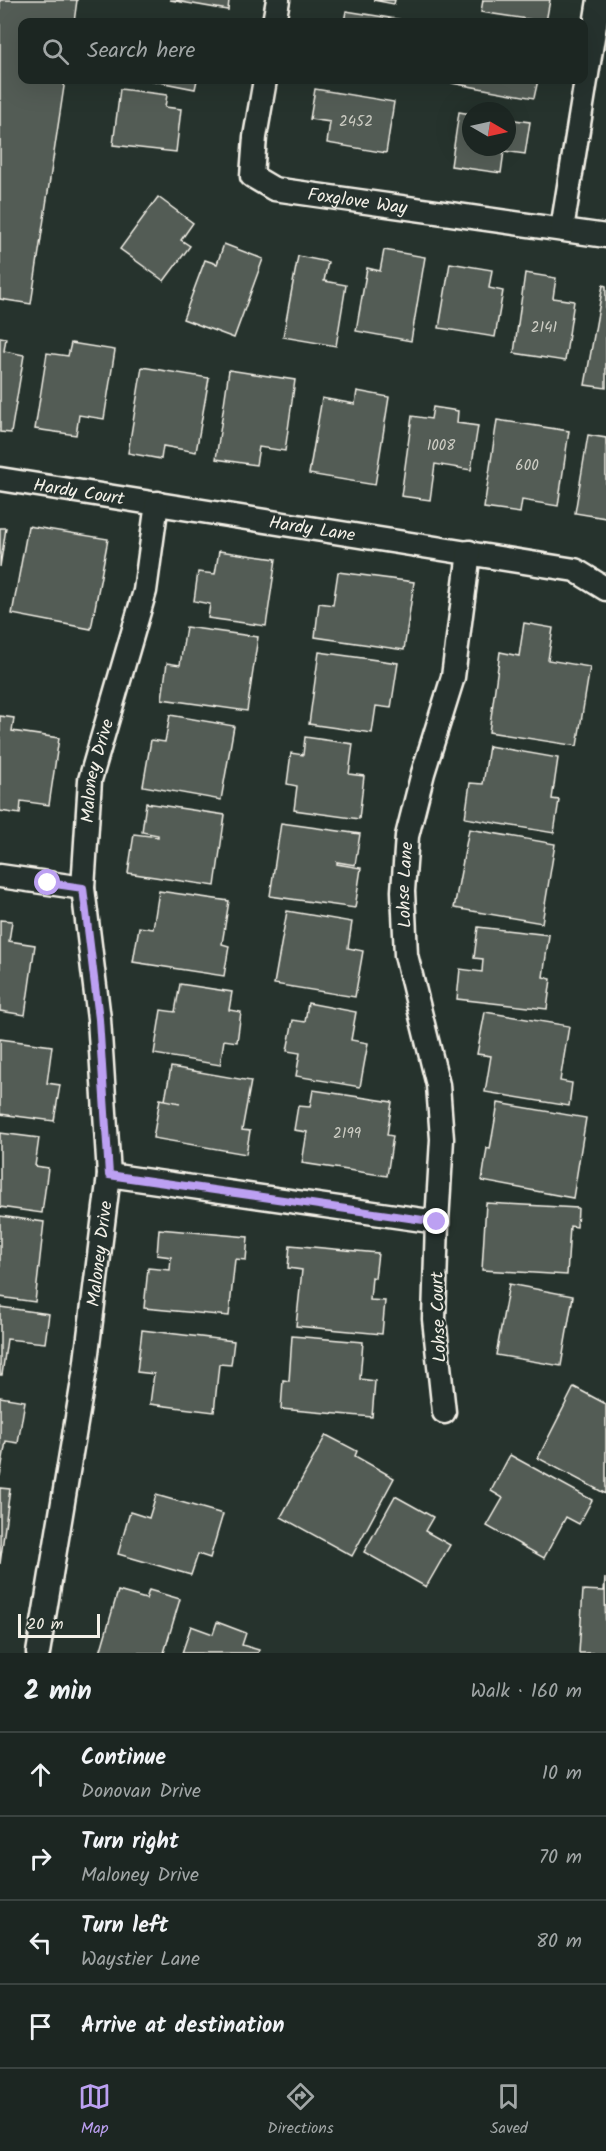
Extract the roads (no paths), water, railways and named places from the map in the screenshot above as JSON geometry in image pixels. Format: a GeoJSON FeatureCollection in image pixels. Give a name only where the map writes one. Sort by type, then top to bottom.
{"type":"FeatureCollection","features":[{"type":"Feature","properties":{"kind":"street"},"geometry":{"type":"LineString","coordinates":[[275,18],[278,0]]}},
{"type":"Feature","properties":{"kind":"street"},"geometry":{"type":"LineString","coordinates":[[588,64],[598,0]]}},
{"type":"Feature","properties":{"kind":"street","name":"Foxglove Way"},"geometry":{"type":"LineString","coordinates":[[264,84],[255,137],[252,176],[274,189],[562,229]]}},
{"type":"Feature","properties":{"kind":"street"},"geometry":{"type":"LineString","coordinates":[[585,84],[562,229],[606,236]]}},
{"type":"Feature","properties":{"kind":"street","name":"Hardy Court"},"geometry":{"type":"LineString","coordinates":[[0,479],[158,503]]}},
{"type":"Feature","properties":{"kind":"street","name":"Hardy Lane"},"geometry":{"type":"LineString","coordinates":[[158,503],[575,570],[606,589]]}},
{"type":"Feature","properties":{"kind":"street","name":"Maloney Drive"},"geometry":{"type":"LineString","coordinates":[[38,1653],[85,1369],[109,1175],[99,1019],[83,888],[90,780],[145,591],[158,503]]}},
{"type":"Feature","properties":{"kind":"street","name":"Lohse Lane"},"geometry":{"type":"LineString","coordinates":[[437,1222],[442,1139],[438,1085],[406,955],[403,891],[407,836],[423,773],[453,677],[469,552]]}},
{"type":"Feature","properties":{"kind":"street"},"geometry":{"type":"LineString","coordinates":[[0,876],[83,888]]}},
{"type":"Feature","properties":{"kind":"street"},"geometry":{"type":"LineString","coordinates":[[109,1175],[437,1222]]}},
{"type":"Feature","properties":{"kind":"street","name":"Lohse Court"},"geometry":{"type":"LineString","coordinates":[[437,1222],[434,1319],[444,1412]]}}]}
